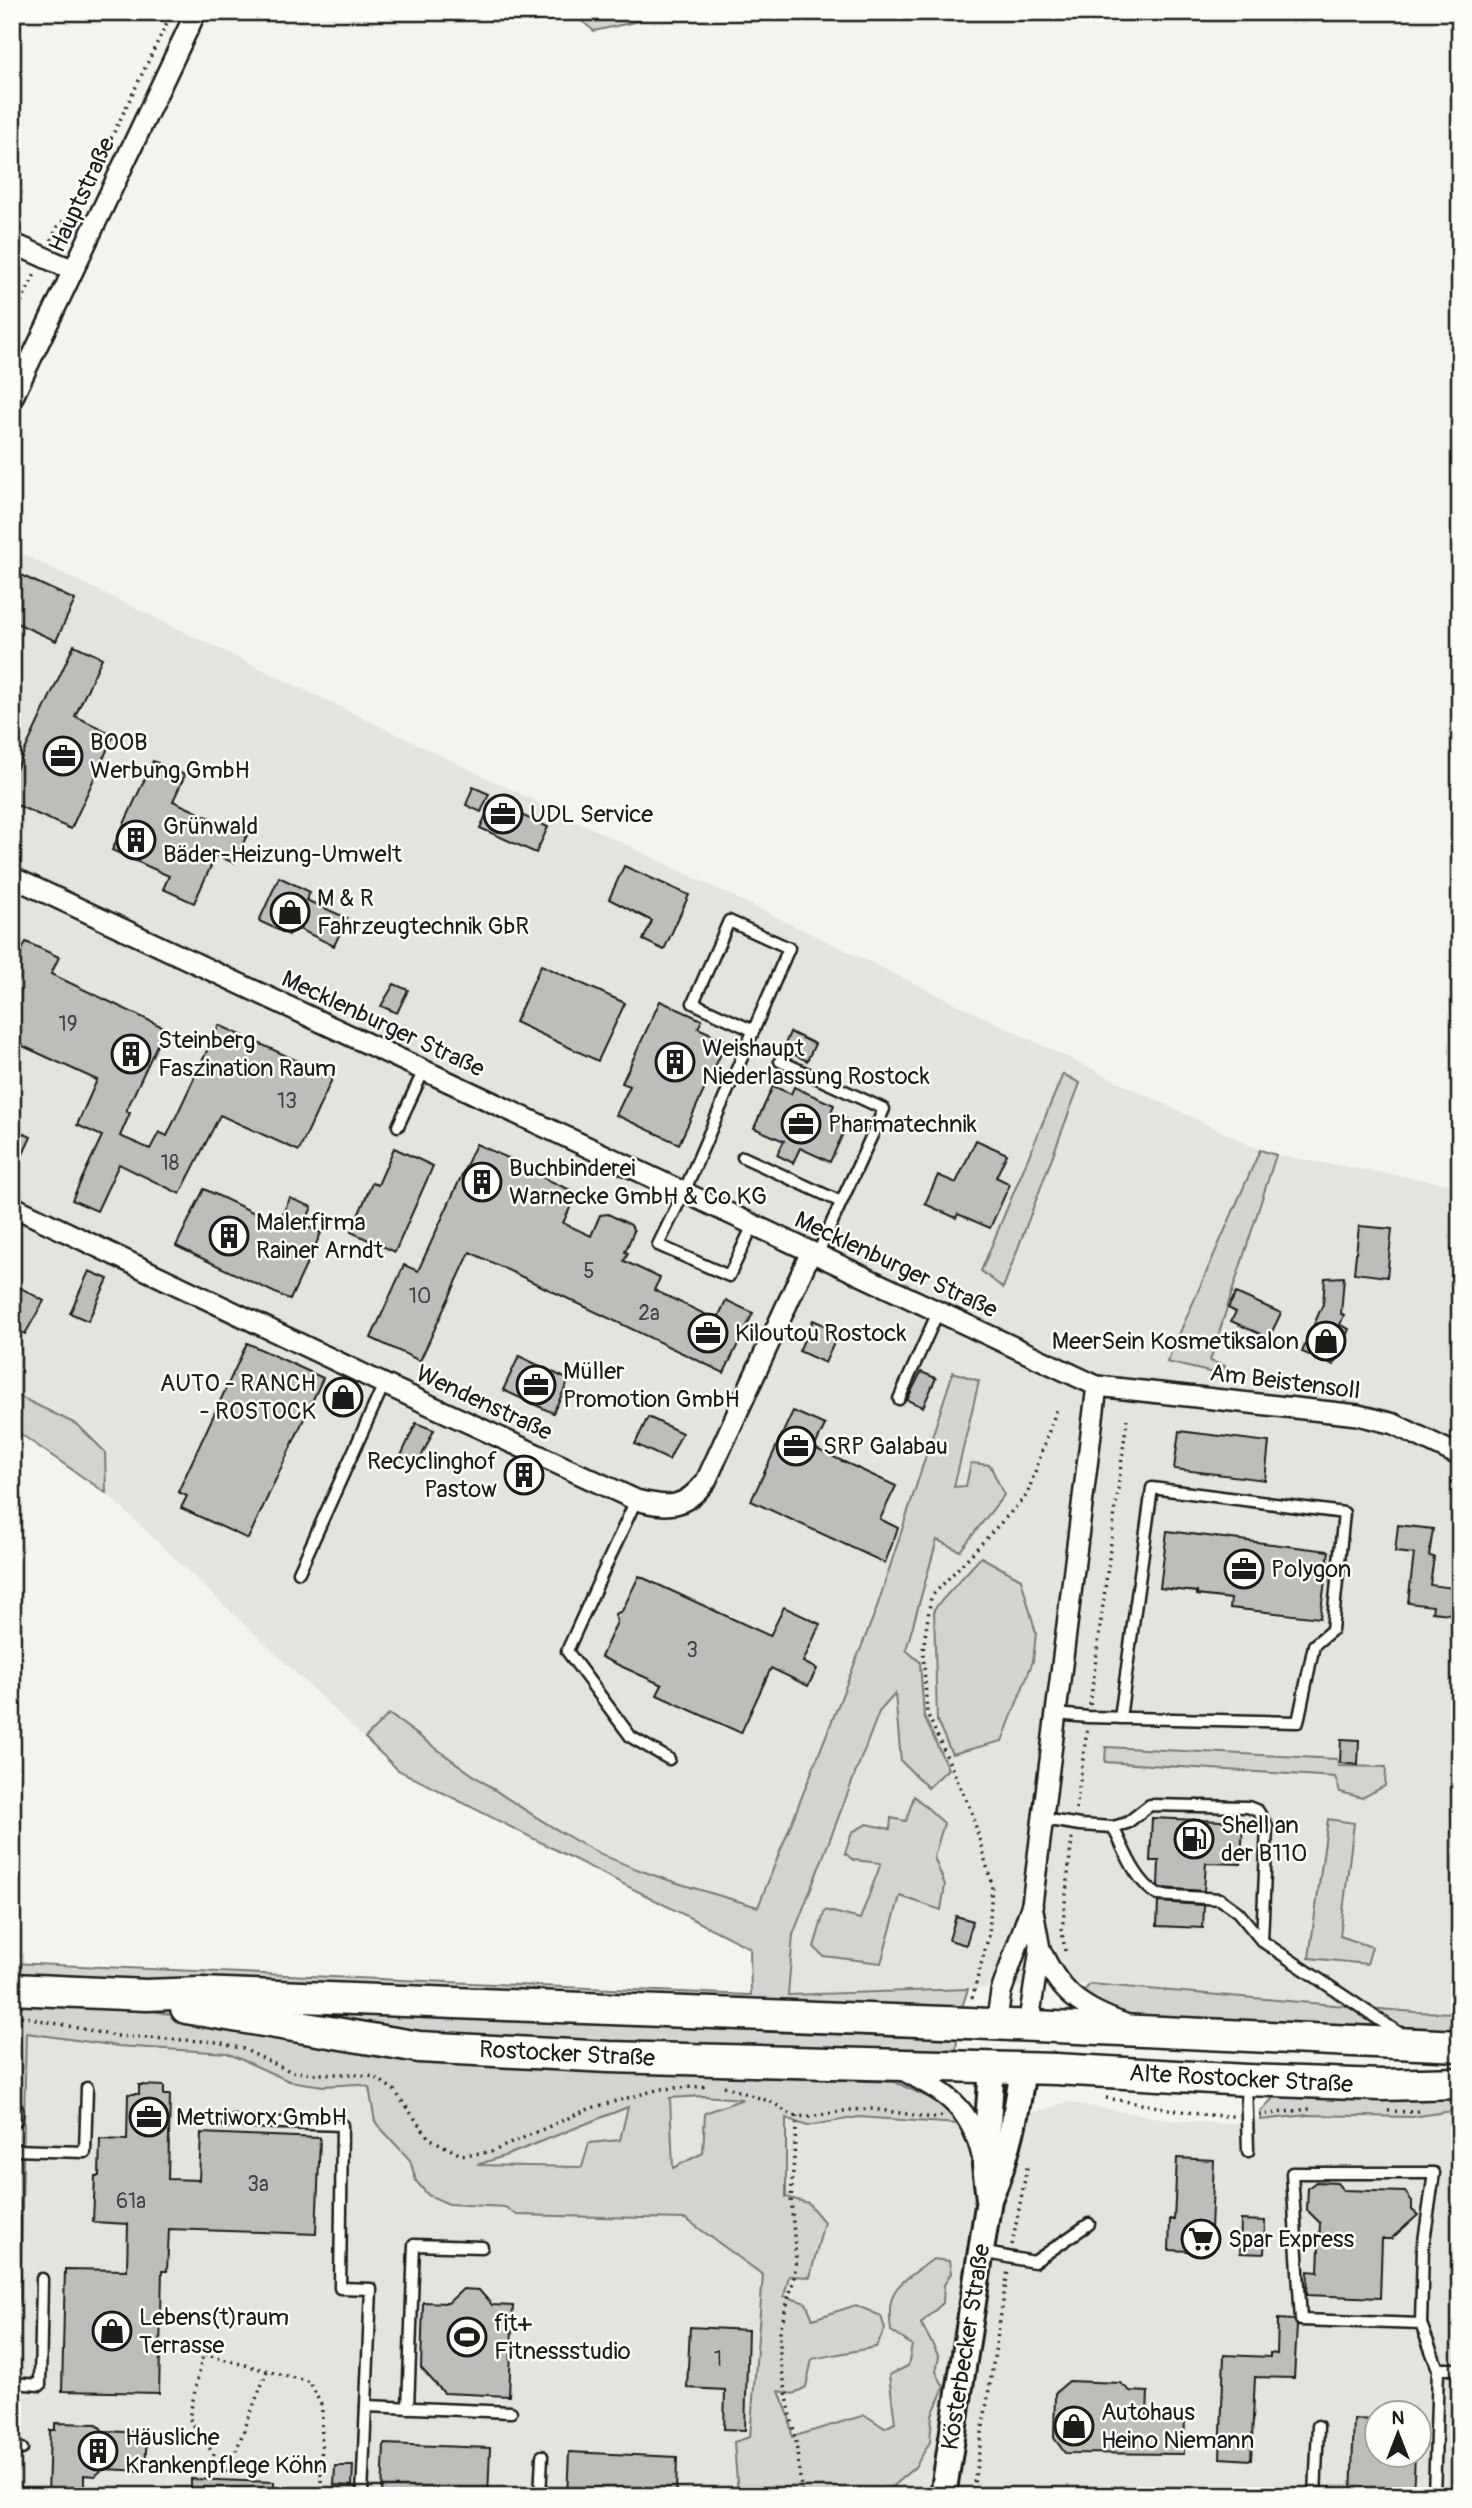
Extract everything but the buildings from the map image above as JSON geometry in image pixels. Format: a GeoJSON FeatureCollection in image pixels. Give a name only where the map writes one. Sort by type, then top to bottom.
{"type":"FeatureCollection","features":[{"type":"Feature","properties":{"kind":"main road","name":"Rostocker Straße"},"geometry":{"type":"LineString","coordinates":[[12,1989],[146,1995],[200,1993],[1028,2027]]}},
{"type":"Feature","properties":{"kind":"main road","name":"Rostocker Straße"},"geometry":{"type":"LineString","coordinates":[[146,1995],[189,2009],[419,2047],[623,2057],[1023,2068]]}},
{"type":"Feature","properties":{"kind":"main road"},"geometry":{"type":"LineString","coordinates":[[992,2067],[996,2025]]}},
{"type":"Feature","properties":{"kind":"main road"},"geometry":{"type":"LineString","coordinates":[[1023,2068],[1028,2027]]}},
{"type":"Feature","properties":{"kind":"main road","name":"Alte Rostocker Straße"},"geometry":{"type":"LineString","coordinates":[[1028,2027],[1460,2046]]}},
{"type":"Feature","properties":{"kind":"main road","name":"Alte Rostocker Straße"},"geometry":{"type":"LineString","coordinates":[[1023,2068],[1246,2081],[1381,2085],[1460,2083]]}},
{"type":"Feature","properties":{"kind":"street","name":"Hauptstraße"},"geometry":{"type":"LineString","coordinates":[[12,399],[196,12]]}},
{"type":"Feature","properties":{"kind":"street"},"geometry":{"type":"LineString","coordinates":[[12,243],[73,271]]}},
{"type":"Feature","properties":{"kind":"street","name":"Mecklenburger Straße"},"geometry":{"type":"LineString","coordinates":[[12,877],[1097,1386]]}},
{"type":"Feature","properties":{"kind":"street","name":"Wendenstraße"},"geometry":{"type":"LineString","coordinates":[[12,1206],[384,1384],[636,1500],[660,1506],[678,1504],[694,1497],[706,1481],[814,1254]]}},
{"type":"Feature","properties":{"kind":"street"},"geometry":{"type":"LineString","coordinates":[[996,2025],[1001,1992],[1032,1905],[1097,1386]]}},
{"type":"Feature","properties":{"kind":"street","name":"Am Beistensoll"},"geometry":{"type":"LineString","coordinates":[[1097,1386],[1358,1415],[1394,1424],[1460,1456]]}},
{"type":"Feature","properties":{"kind":"street"},"geometry":{"type":"LineString","coordinates":[[1032,1905],[1041,1949],[1060,1985],[1081,2005],[1149,2033]]}},
{"type":"Feature","properties":{"kind":"street"},"geometry":{"type":"LineString","coordinates":[[1028,2027],[1041,1949]]}},
{"type":"Feature","properties":{"kind":"street","name":"Kösterbecker Straße"},"geometry":{"type":"LineString","coordinates":[[891,2065],[945,2094],[957,2105],[972,2124],[985,2165]]}},
{"type":"Feature","properties":{"kind":"street","name":"Kösterbecker Straße"},"geometry":{"type":"LineString","coordinates":[[989,2199],[985,2165],[992,2067]]}},
{"type":"Feature","properties":{"kind":"street","name":"Kösterbecker Straße"},"geometry":{"type":"LineString","coordinates":[[943,2496],[989,2199],[1003,2167],[1018,2105],[1023,2068]]}},
{"type":"Feature","properties":{"kind":"street"},"geometry":{"type":"LineString","coordinates":[[12,2118],[13,2111]]}},
{"type":"Feature","properties":{"kind":"lane"},"geometry":{"type":"LineString","coordinates":[[752,1031],[693,1003],[729,921],[789,948],[684,1192],[658,1245],[729,1276],[753,1225]]}},
{"type":"Feature","properties":{"kind":"lane"},"geometry":{"type":"LineString","coordinates":[[780,1061],[884,1109],[814,1254]]}},
{"type":"Feature","properties":{"kind":"lane"},"geometry":{"type":"LineString","coordinates":[[398,1126],[424,1070]]}},
{"type":"Feature","properties":{"kind":"lane"},"geometry":{"type":"LineString","coordinates":[[743,1157],[841,1202]]}},
{"type":"Feature","properties":{"kind":"lane"},"geometry":{"type":"LineString","coordinates":[[899,1399],[937,1312]]}},
{"type":"Feature","properties":{"kind":"lane"},"geometry":{"type":"LineString","coordinates":[[299,1572],[384,1384]]}},
{"type":"Feature","properties":{"kind":"lane"},"geometry":{"type":"LineString","coordinates":[[1056,1714],[1120,1718],[1298,1722],[1314,1645],[1332,1630],[1344,1513],[1152,1488],[1120,1718]]}},
{"type":"Feature","properties":{"kind":"lane"},"geometry":{"type":"LineString","coordinates":[[636,1500],[567,1651],[631,1737],[669,1759]]}},
{"type":"Feature","properties":{"kind":"lane"},"geometry":{"type":"LineString","coordinates":[[1043,1819],[1113,1827],[1127,1823],[1150,1805],[1248,1807],[1258,1811],[1267,1825],[1262,1941]]}},
{"type":"Feature","properties":{"kind":"lane"},"geometry":{"type":"LineString","coordinates":[[1113,1827],[1135,1870],[1152,1891],[1158,1895],[1220,1899],[1238,1912],[1262,1941],[1418,2045]]}},
{"type":"Feature","properties":{"kind":"lane"},"geometry":{"type":"LineString","coordinates":[[1246,2081],[1248,2151]]}},
{"type":"Feature","properties":{"kind":"lane"},"geometry":{"type":"LineString","coordinates":[[12,2150],[85,2152],[87,2088]]}},
{"type":"Feature","properties":{"kind":"lane"},"geometry":{"type":"LineString","coordinates":[[226,2122],[342,2125],[340,2288],[371,2289],[362,2496]]}},
{"type":"Feature","properties":{"kind":"lane"},"geometry":{"type":"LineString","coordinates":[[1421,2324],[1301,2320],[1292,2173],[1434,2173],[1423,2248],[1421,2324],[1438,2368],[1434,2496]]}},
{"type":"Feature","properties":{"kind":"lane"},"geometry":{"type":"LineString","coordinates":[[981,2252],[1034,2262],[1089,2224]]}},
{"type":"Feature","properties":{"kind":"lane"},"geometry":{"type":"LineString","coordinates":[[408,2408],[414,2245],[482,2247]]}},
{"type":"Feature","properties":{"kind":"lane"},"geometry":{"type":"LineString","coordinates":[[12,2383],[40,2385],[42,2279]]}},
{"type":"Feature","properties":{"kind":"lane"},"geometry":{"type":"LineString","coordinates":[[1438,2368],[1460,2369]]}},
{"type":"Feature","properties":{"kind":"lane"},"geometry":{"type":"LineString","coordinates":[[366,2406],[511,2412]]}},
{"type":"Feature","properties":{"kind":"lane"},"geometry":{"type":"LineString","coordinates":[[1315,2496],[1318,2426]]}},
{"type":"Feature","properties":{"kind":"lane"},"geometry":{"type":"LineString","coordinates":[[540,2496],[542,2456]]}},
{"type":"Feature","properties":{"kind":"path"},"geometry":{"type":"LineString","coordinates":[[12,321],[58,226],[79,205],[172,12]]}},
{"type":"Feature","properties":{"kind":"path"},"geometry":{"type":"LineString","coordinates":[[971,2002],[989,1935],[992,1885],[972,1813],[928,1713],[923,1650],[931,1597],[1027,1494],[1057,1408]]}},
{"type":"Feature","properties":{"kind":"path"},"geometry":{"type":"LineString","coordinates":[[12,2080],[16,2075],[17,2015],[114,2036],[218,2042],[243,2049],[290,2071],[375,2077],[394,2090],[429,2138],[461,2155],[491,2152],[592,2108],[660,2089],[720,2085],[774,2103],[787,2113],[810,2117],[873,2109],[933,2118],[948,2114],[957,2105]]}},
{"type":"Feature","properties":{"kind":"path"},"geometry":{"type":"LineString","coordinates":[[797,2116],[791,2199],[796,2259],[794,2278],[780,2330],[780,2360],[796,2442],[802,2496]]}},
{"type":"Feature","properties":{"kind":"path"},"geometry":{"type":"LineString","coordinates":[[972,2496],[1009,2258],[1029,2155]]}},
{"type":"Feature","properties":{"kind":"path"},"geometry":{"type":"LineString","coordinates":[[267,2371],[227,2474],[190,2418],[203,2354],[310,2382],[322,2407],[321,2487],[325,2490]]}},
{"type":"Feature","properties":{"kind":"shaded area"},"geometry":{"type":"Polygon","coordinates":[[[571,12],[645,12],[639,21],[594,31],[571,12]]]}},
{"type":"Feature","properties":{"kind":"shaded area"},"geometry":{"type":"Polygon","coordinates":[[[12,549],[1260,1150],[1460,1186],[1460,2013],[1415,2012],[1090,1984],[788,1996],[752,1995],[750,1948],[398,1770],[106,1493],[12,1428],[12,549]]]}},
{"type":"Feature","properties":{"kind":"shaded area"},"geometry":{"type":"Polygon","coordinates":[[[1063,1074],[1080,1083],[1003,1288],[981,1271],[1063,1074]]]}},
{"type":"Feature","properties":{"kind":"shaded area"},"geometry":{"type":"Polygon","coordinates":[[[1260,1150],[1276,1155],[1210,1361],[1225,1366],[1222,1375],[1167,1362],[1260,1150]]]}},
{"type":"Feature","properties":{"kind":"shaded area"},"geometry":{"type":"Polygon","coordinates":[[[953,1372],[979,1381],[954,1487],[966,1486],[971,1463],[990,1465],[1004,1495],[960,1551],[937,1540],[906,1650],[920,1662],[924,1716],[948,1769],[928,1788],[901,1761],[895,1694],[879,1712],[793,1935],[788,1995],[968,1989],[959,2016],[12,1979],[12,1963],[751,1995],[750,1948],[398,1770],[365,1738],[389,1714],[505,1797],[599,1853],[666,1879],[758,1907],[876,1610],[953,1372]]]}},
{"type":"Feature","properties":{"kind":"shaded area"},"geometry":{"type":"Polygon","coordinates":[[[12,1393],[78,1425],[105,1452],[106,1493],[12,1428],[12,1393]]]}},
{"type":"Feature","properties":{"kind":"shaded area"},"geometry":{"type":"Polygon","coordinates":[[[981,1557],[1021,1579],[1036,1633],[1033,1661],[1002,1741],[952,1754],[937,1721],[934,1609],[981,1557]]]}},
{"type":"Feature","properties":{"kind":"shaded area"},"geometry":{"type":"Polygon","coordinates":[[[1106,1747],[1337,1759],[1338,1766],[1386,1767],[1385,1786],[1362,1798],[1340,1792],[1335,1777],[1105,1762],[1106,1747]]]}},
{"type":"Feature","properties":{"kind":"shaded area"},"geometry":{"type":"Polygon","coordinates":[[[914,1796],[944,1823],[934,1857],[945,1885],[941,1910],[900,1896],[881,1963],[823,1956],[814,1947],[825,1910],[860,1919],[881,1863],[853,1860],[845,1853],[852,1832],[867,1824],[890,1829],[891,1818],[906,1821],[914,1796]]]}},
{"type":"Feature","properties":{"kind":"shaded area"},"geometry":{"type":"Polygon","coordinates":[[[1328,1819],[1354,1823],[1340,1936],[1372,1947],[1367,1964],[1309,1958],[1328,1819]]]}},
{"type":"Feature","properties":{"kind":"shaded area"},"geometry":{"type":"Polygon","coordinates":[[[1090,1984],[1415,2012],[1460,2013],[1460,2033],[1431,2028],[1134,2015],[1106,2010],[1080,1995],[1090,1984]]]}},
{"type":"Feature","properties":{"kind":"shaded area"},"geometry":{"type":"Polygon","coordinates":[[[12,2002],[123,2006],[355,2046],[588,2062],[662,2074],[895,2082],[940,2103],[958,2124],[859,2117],[807,2126],[786,2118],[786,2197],[808,2203],[824,2222],[810,2277],[789,2276],[784,2296],[806,2303],[813,2319],[856,2305],[881,2316],[885,2329],[876,2347],[812,2359],[806,2387],[793,2394],[779,2391],[789,2416],[792,2437],[865,2415],[885,2428],[895,2423],[889,2375],[908,2366],[912,2345],[891,2331],[890,2304],[893,2295],[904,2281],[933,2259],[949,2261],[951,2273],[944,2285],[943,2303],[921,2323],[939,2357],[936,2372],[944,2387],[932,2415],[930,2442],[915,2467],[890,2488],[888,2496],[738,2496],[734,2442],[750,2437],[763,2275],[686,2219],[517,2215],[505,2207],[449,2204],[428,2195],[416,2181],[410,2160],[375,2122],[369,2087],[357,2084],[323,2086],[289,2081],[227,2053],[118,2046],[26,2033],[20,2296],[12,2325],[12,2002]],[[703,2096],[670,2098],[673,2168],[703,2153],[705,2113],[743,2099],[703,2096]],[[628,2107],[477,2165],[582,2167],[589,2143],[620,2140],[628,2107]]]}},
{"type":"Feature","properties":{"kind":"shaded area"},"geometry":{"type":"Polygon","coordinates":[[[268,2011],[957,2039],[956,2055],[540,2039],[449,2042],[268,2011]]]}},
{"type":"Feature","properties":{"kind":"shaded area"},"geometry":{"type":"Polygon","coordinates":[[[26,2032],[118,2046],[227,2053],[289,2081],[323,2086],[357,2084],[384,2091],[474,2165],[510,2154],[647,2099],[703,2096],[745,2099],[807,2126],[859,2117],[952,2125],[1044,2110],[1067,2102],[1171,2120],[1227,2124],[1308,2115],[1412,2117],[1460,2110],[1460,2496],[12,2496],[12,2325],[20,2296],[26,2032]]]}},
{"type":"Feature","properties":{"kind":"shaded area"},"geometry":{"type":"Polygon","coordinates":[[[1460,2092],[1460,2110],[1412,2117],[1308,2115],[1260,2120],[1261,2111],[1276,2095],[1460,2092]]]}},
{"type":"Feature","properties":{"kind":"place","name":"BOOB Werbung GmbH"},"geometry":{"type":"Point","coordinates":[63,756]}},
{"type":"Feature","properties":{"kind":"place","name":"UDL Service"},"geometry":{"type":"Point","coordinates":[503,814]}},
{"type":"Feature","properties":{"kind":"place","name":"Grünwald Bäder-Heizung-Umwelt"},"geometry":{"type":"Point","coordinates":[136,840]}},
{"type":"Feature","properties":{"kind":"place","name":"M & R Fahrzeugtechnik GbR"},"geometry":{"type":"Point","coordinates":[290,912]}},
{"type":"Feature","properties":{"kind":"place","name":"Steinberg Faszination Raum"},"geometry":{"type":"Point","coordinates":[131,1054]}},
{"type":"Feature","properties":{"kind":"place","name":"Weishaupt Niederlassung Rostock"},"geometry":{"type":"Point","coordinates":[675,1062]}},
{"type":"Feature","properties":{"kind":"place","name":"Pharmatechnik"},"geometry":{"type":"Point","coordinates":[801,1124]}},
{"type":"Feature","properties":{"kind":"place","name":"Buchbinderei Warnecke GmbH & Co KG"},"geometry":{"type":"Point","coordinates":[482,1182]}},
{"type":"Feature","properties":{"kind":"place","name":"Malerfirma Rainer Arndt"},"geometry":{"type":"Point","coordinates":[229,1236]}},
{"type":"Feature","properties":{"kind":"place","name":"Kiloutou Rostock"},"geometry":{"type":"Point","coordinates":[708,1333]}},
{"type":"Feature","properties":{"kind":"place","name":"MeerSein Kosmetiksalon"},"geometry":{"type":"Point","coordinates":[1326,1341]}},
{"type":"Feature","properties":{"kind":"place","name":"Müller Promotion GmbH"},"geometry":{"type":"Point","coordinates":[536,1385]}},
{"type":"Feature","properties":{"kind":"place","name":"AUTO - RANCH - ROSTOCK"},"geometry":{"type":"Point","coordinates":[343,1397]}},
{"type":"Feature","properties":{"kind":"place","name":"SRP Galabau"},"geometry":{"type":"Point","coordinates":[796,1446]}},
{"type":"Feature","properties":{"kind":"place","name":"Recyclinghof Pastow"},"geometry":{"type":"Point","coordinates":[524,1475]}},
{"type":"Feature","properties":{"kind":"place","name":"Polygon"},"geometry":{"type":"Point","coordinates":[1244,1569]}},
{"type":"Feature","properties":{"kind":"place","name":"Shell an der B110"},"geometry":{"type":"Point","coordinates":[1194,1839]}},
{"type":"Feature","properties":{"kind":"place","name":"Metriworx GmbH"},"geometry":{"type":"Point","coordinates":[149,2117]}},
{"type":"Feature","properties":{"kind":"place","name":"Spar Express"},"geometry":{"type":"Point","coordinates":[1201,2239]}},
{"type":"Feature","properties":{"kind":"place","name":"Lebens(t)raum Terrasse"},"geometry":{"type":"Point","coordinates":[112,2331]}},
{"type":"Feature","properties":{"kind":"place","name":"fit+ Fitnessstudio"},"geometry":{"type":"Point","coordinates":[467,2337]}},
{"type":"Feature","properties":{"kind":"place","name":"Autohaus Heino Niemann"},"geometry":{"type":"Point","coordinates":[1074,2426]}},
{"type":"Feature","properties":{"kind":"place","name":"Häusliche Krankenpflege Köhn"},"geometry":{"type":"Point","coordinates":[98,2451]}}]}
